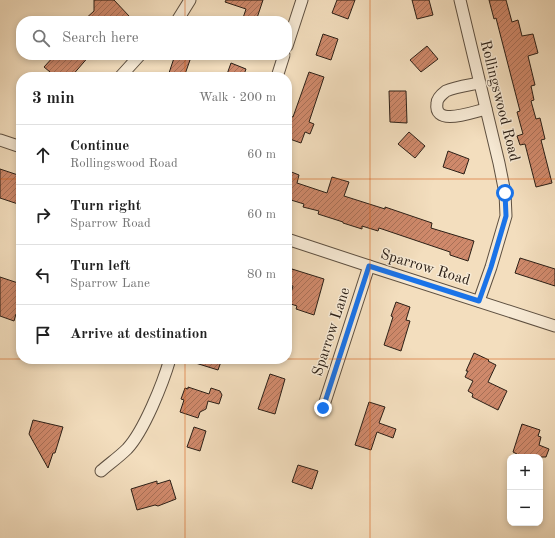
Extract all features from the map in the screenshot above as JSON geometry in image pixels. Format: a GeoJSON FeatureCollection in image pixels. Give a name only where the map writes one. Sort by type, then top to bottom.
{"type":"FeatureCollection","features":[{"type":"Feature","properties":{"kind":"street"},"geometry":{"type":"LineString","coordinates":[[180,16],[190,0]]}},
{"type":"Feature","properties":{"kind":"street"},"geometry":{"type":"LineString","coordinates":[[292,31],[302,0]]}},
{"type":"Feature","properties":{"kind":"street","name":"Rollingswood Road"},"geometry":{"type":"LineString","coordinates":[[460,0],[505,193],[506,216],[479,301]]}},
{"type":"Feature","properties":{"kind":"street"},"geometry":{"type":"LineString","coordinates":[[124,72],[134,60]]}},
{"type":"Feature","properties":{"kind":"street"},"geometry":{"type":"LineString","coordinates":[[279,72],[282,60]]}},
{"type":"Feature","properties":{"kind":"street"},"geometry":{"type":"LineString","coordinates":[[479,83],[446,91],[437,101],[436,107],[438,112],[448,117],[454,117],[486,109]]}},
{"type":"Feature","properties":{"kind":"street"},"geometry":{"type":"LineString","coordinates":[[0,140],[16,145]]}},
{"type":"Feature","properties":{"kind":"street","name":"Sparrow Road"},"geometry":{"type":"LineString","coordinates":[[292,241],[555,326]]}},
{"type":"Feature","properties":{"kind":"street","name":"Sparrow Lane"},"geometry":{"type":"LineString","coordinates":[[323,408],[369,266]]}},
{"type":"Feature","properties":{"kind":"street"},"geometry":{"type":"LineString","coordinates":[[101,471],[127,448],[139,432],[154,402],[168,364]]}},
{"type":"Feature","properties":{"kind":"building"},"geometry":{"type":"Polygon","coordinates":[[[94,0],[114,0],[129,16],[88,16],[94,11],[94,0]]]}},
{"type":"Feature","properties":{"kind":"building"},"geometry":{"type":"Polygon","coordinates":[[[226,0],[263,0],[258,16],[244,16],[246,9],[225,2],[226,0]]]}},
{"type":"Feature","properties":{"kind":"building"},"geometry":{"type":"Polygon","coordinates":[[[337,0],[355,0],[348,19],[332,13],[337,0]]]}},
{"type":"Feature","properties":{"kind":"building"},"geometry":{"type":"Polygon","coordinates":[[[412,0],[429,0],[433,15],[417,19],[412,0]]]}},
{"type":"Feature","properties":{"kind":"building"},"geometry":{"type":"Polygon","coordinates":[[[489,0],[506,0],[512,22],[518,20],[522,36],[533,34],[538,53],[528,56],[535,85],[531,86],[534,100],[531,101],[536,119],[540,118],[545,139],[541,140],[552,183],[536,187],[525,144],[520,145],[517,136],[523,134],[517,112],[520,111],[496,18],[494,19],[489,0]]]}},
{"type":"Feature","properties":{"kind":"building"},"geometry":{"type":"Polygon","coordinates":[[[323,34],[338,39],[331,60],[316,55],[323,34]]]}},
{"type":"Feature","properties":{"kind":"building"},"geometry":{"type":"Polygon","coordinates":[[[427,46],[438,59],[421,72],[410,60],[427,46]]]}},
{"type":"Feature","properties":{"kind":"building"},"geometry":{"type":"Polygon","coordinates":[[[50,60],[86,60],[75,72],[50,72],[44,67],[50,60]]]}},
{"type":"Feature","properties":{"kind":"building"},"geometry":{"type":"Polygon","coordinates":[[[173,60],[190,60],[186,72],[169,72],[173,60]]]}},
{"type":"Feature","properties":{"kind":"building"},"geometry":{"type":"Polygon","coordinates":[[[231,63],[246,69],[245,72],[228,72],[231,63]]]}},
{"type":"Feature","properties":{"kind":"building"},"geometry":{"type":"Polygon","coordinates":[[[309,72],[324,77],[309,122],[314,124],[310,134],[305,132],[301,143],[292,140],[293,117],[309,72]]]}},
{"type":"Feature","properties":{"kind":"building"},"geometry":{"type":"Polygon","coordinates":[[[389,91],[406,91],[407,123],[390,122],[389,91]]]}},
{"type":"Feature","properties":{"kind":"building"},"geometry":{"type":"Polygon","coordinates":[[[409,132],[425,146],[415,158],[398,144],[409,132]]]}},
{"type":"Feature","properties":{"kind":"building"},"geometry":{"type":"Polygon","coordinates":[[[448,151],[469,159],[464,174],[443,167],[448,151]]]}},
{"type":"Feature","properties":{"kind":"building"},"geometry":{"type":"Polygon","coordinates":[[[0,169],[16,174],[16,203],[0,198],[0,169]]]}},
{"type":"Feature","properties":{"kind":"building"},"geometry":{"type":"Polygon","coordinates":[[[292,172],[299,175],[297,183],[327,193],[332,177],[349,182],[344,196],[385,209],[385,207],[432,223],[431,228],[474,241],[468,261],[450,255],[450,252],[379,228],[378,231],[362,226],[362,229],[343,223],[318,214],[319,211],[303,207],[304,204],[292,200],[292,172]]]}},
{"type":"Feature","properties":{"kind":"building"},"geometry":{"type":"Polygon","coordinates":[[[520,258],[555,269],[555,286],[515,273],[520,258]]]}},
{"type":"Feature","properties":{"kind":"building"},"geometry":{"type":"Polygon","coordinates":[[[292,269],[324,279],[314,315],[296,309],[297,306],[292,304],[292,269]]]}},
{"type":"Feature","properties":{"kind":"building"},"geometry":{"type":"Polygon","coordinates":[[[0,277],[16,282],[16,314],[14,321],[0,316],[0,277]]]}},
{"type":"Feature","properties":{"kind":"building"},"geometry":{"type":"Polygon","coordinates":[[[396,302],[410,307],[406,320],[410,321],[401,351],[384,345],[396,302]]]}},
{"type":"Feature","properties":{"kind":"building"},"geometry":{"type":"Polygon","coordinates":[[[474,353],[496,365],[488,382],[507,391],[498,410],[472,397],[473,394],[468,391],[473,381],[465,377],[474,353]]]}},
{"type":"Feature","properties":{"kind":"building"},"geometry":{"type":"Polygon","coordinates":[[[199,364],[220,364],[218,370],[199,364]]]}},
{"type":"Feature","properties":{"kind":"building"},"geometry":{"type":"Polygon","coordinates":[[[270,374],[285,379],[275,414],[258,409],[270,374]]]}},
{"type":"Feature","properties":{"kind":"building"},"geometry":{"type":"Polygon","coordinates":[[[188,387],[209,394],[211,388],[220,391],[222,395],[219,404],[208,401],[206,409],[200,412],[198,418],[180,412],[184,400],[181,399],[185,388],[188,389],[188,387]]]}},
{"type":"Feature","properties":{"kind":"building"},"geometry":{"type":"Polygon","coordinates":[[[369,402],[385,407],[379,423],[396,429],[393,438],[377,432],[371,450],[355,445],[369,402]]]}},
{"type":"Feature","properties":{"kind":"building"},"geometry":{"type":"Polygon","coordinates":[[[33,420],[63,427],[55,453],[53,453],[48,468],[29,434],[33,420]]]}},
{"type":"Feature","properties":{"kind":"building"},"geometry":{"type":"Polygon","coordinates":[[[522,424],[540,430],[538,436],[541,437],[539,445],[549,449],[546,457],[543,457],[543,454],[517,454],[513,452],[522,424]]]}},
{"type":"Feature","properties":{"kind":"building"},"geometry":{"type":"Polygon","coordinates":[[[194,427],[206,431],[200,451],[187,447],[194,427]]]}},
{"type":"Feature","properties":{"kind":"building"},"geometry":{"type":"Polygon","coordinates":[[[298,465],[318,471],[312,489],[292,482],[298,465]]]}},
{"type":"Feature","properties":{"kind":"building"},"geometry":{"type":"Polygon","coordinates":[[[170,480],[176,499],[158,506],[155,505],[137,510],[131,489],[157,481],[157,484],[170,480]]]}},
{"type":"Feature","properties":{"kind":"route"},"geometry":{"type":"LineString","coordinates":[[323,408],[369,266],[479,301],[506,216],[505,193]]}}]}
